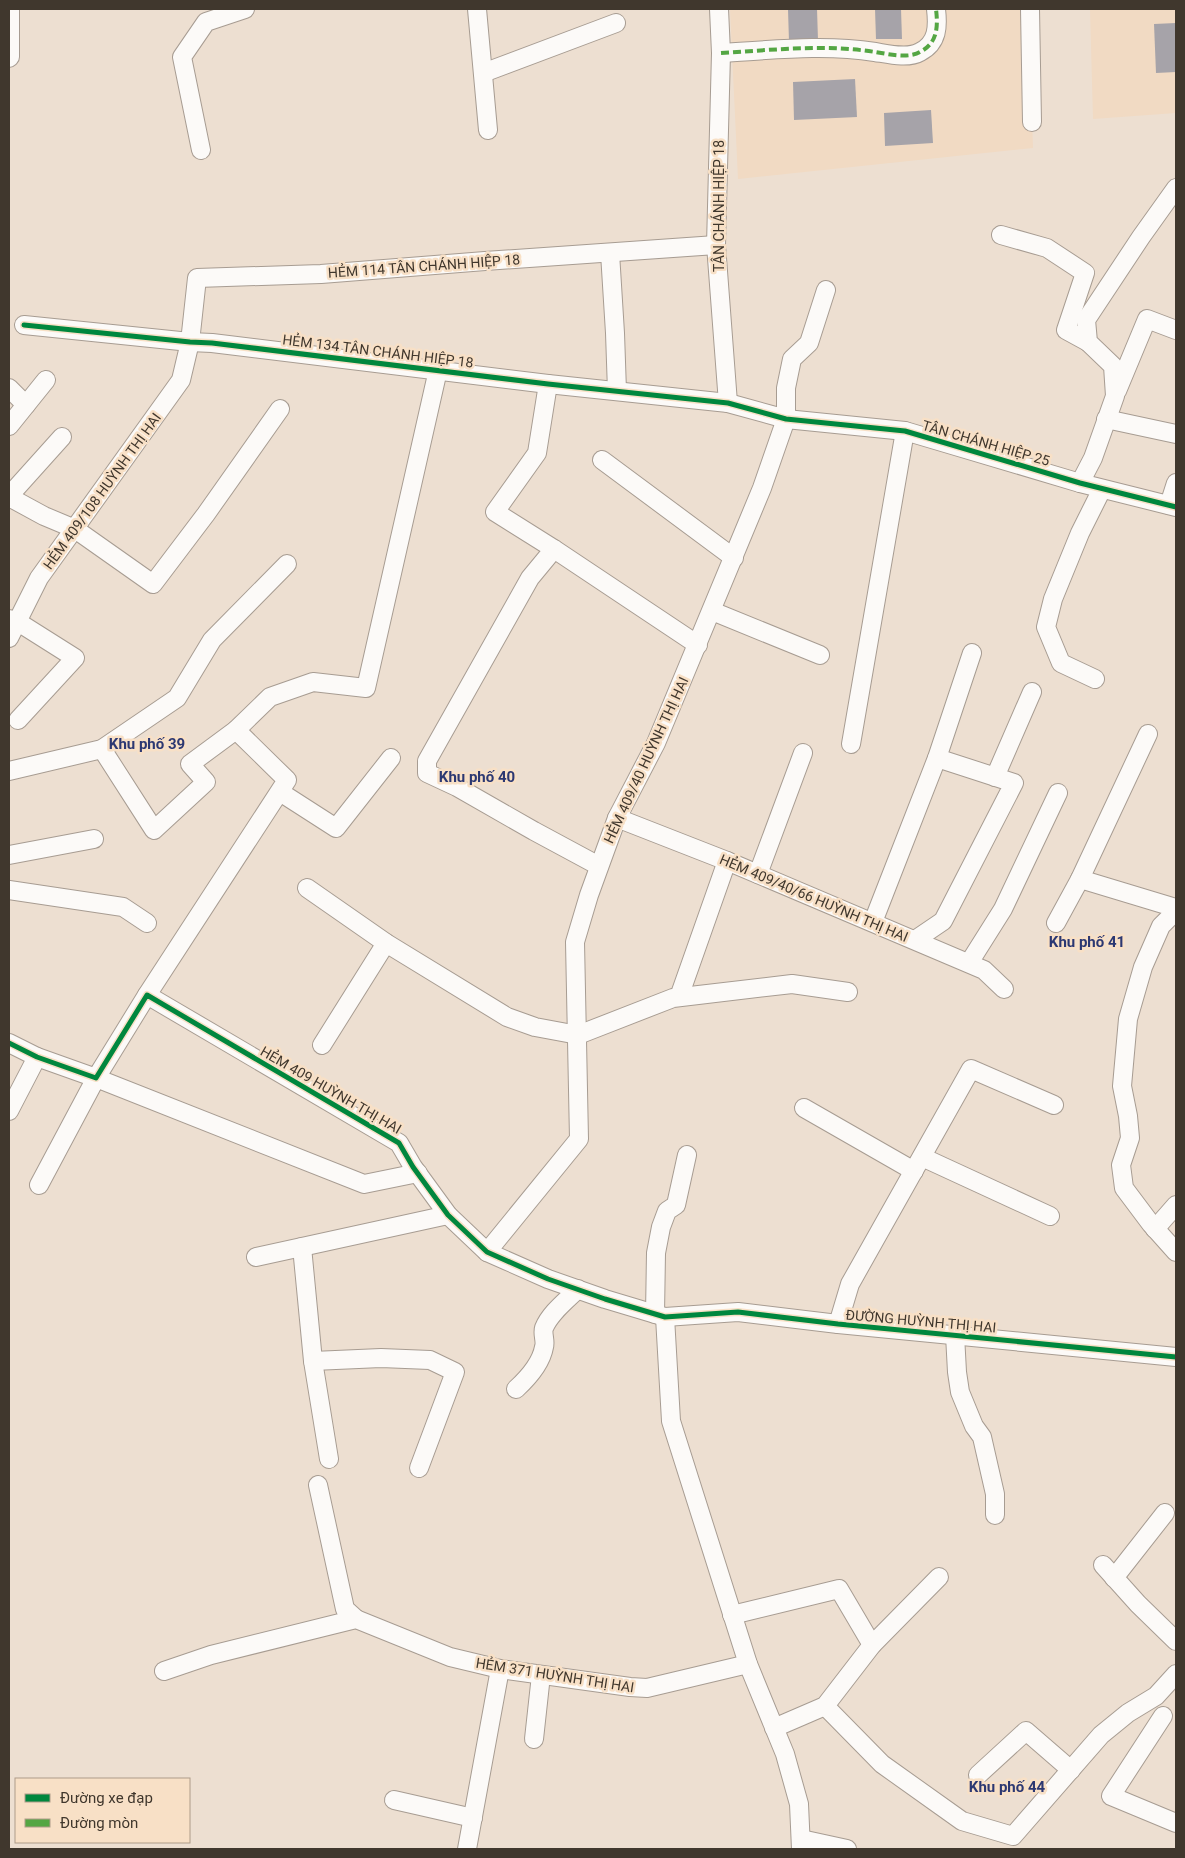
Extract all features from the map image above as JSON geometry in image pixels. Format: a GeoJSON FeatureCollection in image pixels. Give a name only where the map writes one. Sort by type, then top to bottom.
{"type":"FeatureCollection","features":[{"type":"Feature","properties":{"kind":"street"},"geometry":{"type":"LineString","coordinates":[[10,9],[10,58]]}},
{"type":"Feature","properties":{"kind":"street"},"geometry":{"type":"LineString","coordinates":[[201,150],[182,57],[206,22],[227,12],[245,9]]}},
{"type":"Feature","properties":{"kind":"street"},"geometry":{"type":"LineString","coordinates":[[477,9],[488,130]]}},
{"type":"Feature","properties":{"kind":"street","name":"TÂN CHÁNH HIỆP 18"},"geometry":{"type":"LineString","coordinates":[[719,9],[721,52],[716,245],[728,403]]}},
{"type":"Feature","properties":{"kind":"street"},"geometry":{"type":"LineString","coordinates":[[721,52],[831,47],[905,55],[919,53],[931,44],[938,28],[936,9]]}},
{"type":"Feature","properties":{"kind":"street"},"geometry":{"type":"LineString","coordinates":[[1030,9],[1032,122]]}},
{"type":"Feature","properties":{"kind":"street"},"geometry":{"type":"LineString","coordinates":[[483,73],[616,23]]}},
{"type":"Feature","properties":{"kind":"street"},"geometry":{"type":"LineString","coordinates":[[1088,342],[1086,320],[1176,188]]}},
{"type":"Feature","properties":{"kind":"street"},"geometry":{"type":"LineString","coordinates":[[1001,235],[1047,248],[1085,272],[1066,330],[1088,342],[1113,366],[1115,396]]}},
{"type":"Feature","properties":{"kind":"street","name":"HẺM 114 TÂN CHÁNH HIỆP 18"},"geometry":{"type":"LineString","coordinates":[[190,342],[197,278],[330,274],[716,245]]}},
{"type":"Feature","properties":{"kind":"street"},"geometry":{"type":"LineString","coordinates":[[610,253],[617,391]]}},
{"type":"Feature","properties":{"kind":"street","name":"HẺM 409/40 HUỲNH THỊ HAI"},"geometry":{"type":"LineString","coordinates":[[487,1252],[579,1139],[575,942],[588,894],[617,818],[656,743],[762,488],[786,418],[786,388],[792,359],[809,343],[826,290]]}},
{"type":"Feature","properties":{"kind":"street"},"geometry":{"type":"LineString","coordinates":[[1080,483],[1093,458],[1106,419],[1147,319],[1176,330]]}},
{"type":"Feature","properties":{"kind":"street","name":"HẺM 134 TÂN CHÁNH HIỆP 18"},"geometry":{"type":"LineString","coordinates":[[24,325],[212,343],[548,384],[728,403]]}},
{"type":"Feature","properties":{"kind":"street","name":"HẺM 409/108 HUỲNH THỊ HAI"},"geometry":{"type":"LineString","coordinates":[[9,638],[13,620],[39,578],[181,380],[190,342]]}},
{"type":"Feature","properties":{"kind":"street"},"geometry":{"type":"LineString","coordinates":[[102,749],[154,830],[206,782],[190,764],[236,730],[270,697],[313,682],[366,688],[438,370]]}},
{"type":"Feature","properties":{"kind":"street"},"geometry":{"type":"LineString","coordinates":[[9,426],[46,380]]}},
{"type":"Feature","properties":{"kind":"street"},"geometry":{"type":"LineString","coordinates":[[548,384],[537,453],[495,512],[698,645]]}},
{"type":"Feature","properties":{"kind":"street"},"geometry":{"type":"LineString","coordinates":[[9,388],[26,405]]}},
{"type":"Feature","properties":{"kind":"street","name":"TÂN CHÁNH HIỆP 25"},"geometry":{"type":"LineString","coordinates":[[728,403],[786,418],[905,431],[1080,483],[1173,506]]}},
{"type":"Feature","properties":{"kind":"street"},"geometry":{"type":"LineString","coordinates":[[62,437],[9,496],[44,516],[75,529],[153,584],[206,514],[280,408]]}},
{"type":"Feature","properties":{"kind":"street"},"geometry":{"type":"LineString","coordinates":[[1106,419],[1176,434]]}},
{"type":"Feature","properties":{"kind":"street"},"geometry":{"type":"LineString","coordinates":[[851,744],[905,431]]}},
{"type":"Feature","properties":{"kind":"street"},"geometry":{"type":"LineString","coordinates":[[602,460],[734,558]]}},
{"type":"Feature","properties":{"kind":"street"},"geometry":{"type":"LineString","coordinates":[[1173,506],[1176,483]]}},
{"type":"Feature","properties":{"kind":"street"},"geometry":{"type":"LineString","coordinates":[[1095,679],[1061,663],[1046,627],[1053,599],[1080,533],[1102,489]]}},
{"type":"Feature","properties":{"kind":"street"},"geometry":{"type":"LineString","coordinates":[[554,549],[530,578],[427,761],[427,772],[599,866]]}},
{"type":"Feature","properties":{"kind":"street"},"geometry":{"type":"LineString","coordinates":[[9,771],[102,749],[177,698],[212,640],[287,564]]}},
{"type":"Feature","properties":{"kind":"street"},"geometry":{"type":"LineString","coordinates":[[712,610],[820,655]]}},
{"type":"Feature","properties":{"kind":"street"},"geometry":{"type":"LineString","coordinates":[[13,620],[75,658],[18,720]]}},
{"type":"Feature","properties":{"kind":"street"},"geometry":{"type":"LineString","coordinates":[[873,922],[937,758],[972,653]]}},
{"type":"Feature","properties":{"kind":"street"},"geometry":{"type":"LineString","coordinates":[[995,777],[1032,692]]}},
{"type":"Feature","properties":{"kind":"street"},"geometry":{"type":"LineString","coordinates":[[39,1185],[96,1078],[146,996],[288,780],[236,730]]}},
{"type":"Feature","properties":{"kind":"street"},"geometry":{"type":"LineString","coordinates":[[1056,923],[1080,879],[1148,734]]}},
{"type":"Feature","properties":{"kind":"street"},"geometry":{"type":"LineString","coordinates":[[758,874],[803,753]]}},
{"type":"Feature","properties":{"kind":"street"},"geometry":{"type":"LineString","coordinates":[[280,792],[336,828],[390,758]]}},
{"type":"Feature","properties":{"kind":"street"},"geometry":{"type":"LineString","coordinates":[[915,940],[943,921],[1014,783],[937,758]]}},
{"type":"Feature","properties":{"kind":"street"},"geometry":{"type":"LineString","coordinates":[[969,963],[1003,909],[1058,793]]}},
{"type":"Feature","properties":{"kind":"street","name":"HẺM 409/40/66 HUỲNH THỊ HAI"},"geometry":{"type":"LineString","coordinates":[[617,818],[727,861],[969,963],[984,970],[1004,989]]}},
{"type":"Feature","properties":{"kind":"street"},"geometry":{"type":"LineString","coordinates":[[9,856],[94,839]]}},
{"type":"Feature","properties":{"kind":"street"},"geometry":{"type":"LineString","coordinates":[[679,997],[727,861]]}},
{"type":"Feature","properties":{"kind":"street"},"geometry":{"type":"LineString","coordinates":[[1080,879],[1176,910],[1161,926],[1143,967],[1128,1019],[1122,1086],[1130,1138],[1121,1165],[1124,1188],[1155,1229],[1176,1252]]}},
{"type":"Feature","properties":{"kind":"street"},"geometry":{"type":"LineString","coordinates":[[307,888],[386,943],[507,1017],[535,1027],[578,1034],[673,998],[792,984],[848,992]]}},
{"type":"Feature","properties":{"kind":"street"},"geometry":{"type":"LineString","coordinates":[[9,890],[123,907],[147,922]]}},
{"type":"Feature","properties":{"kind":"street"},"geometry":{"type":"LineString","coordinates":[[322,1045],[386,943]]}},
{"type":"Feature","properties":{"kind":"street","name":"HẺM 409 HUỲNH THỊ HAI"},"geometry":{"type":"LineString","coordinates":[[146,996],[399,1143],[448,1216],[487,1252],[548,1279],[660,1315]]}},
{"type":"Feature","properties":{"kind":"street"},"geometry":{"type":"LineString","coordinates":[[9,1044],[37,1057],[96,1078],[364,1184],[418,1173]]}},
{"type":"Feature","properties":{"kind":"street"},"geometry":{"type":"LineString","coordinates":[[9,1111],[37,1057]]}},
{"type":"Feature","properties":{"kind":"street"},"geometry":{"type":"LineString","coordinates":[[838,1324],[850,1284],[972,1070],[1054,1105]]}},
{"type":"Feature","properties":{"kind":"street"},"geometry":{"type":"LineString","coordinates":[[804,1108],[918,1164],[1050,1216]]}},
{"type":"Feature","properties":{"kind":"street"},"geometry":{"type":"LineString","coordinates":[[687,1155],[676,1204],[667,1211],[661,1227],[656,1253],[660,1315],[671,1421],[748,1664],[785,1754],[799,1804],[801,1844],[847,1849]]}},
{"type":"Feature","properties":{"kind":"street"},"geometry":{"type":"LineString","coordinates":[[1155,1229],[1176,1205]]}},
{"type":"Feature","properties":{"kind":"street"},"geometry":{"type":"LineString","coordinates":[[256,1257],[448,1216]]}},
{"type":"Feature","properties":{"kind":"street"},"geometry":{"type":"LineString","coordinates":[[302,1247],[313,1361],[329,1459]]}},
{"type":"Feature","properties":{"kind":"street"},"geometry":{"type":"LineString","coordinates":[[516,1389],[538,1364],[544,1348],[543,1330],[547,1323],[578,1289]]}},
{"type":"Feature","properties":{"kind":"street","name":"ĐƯỜNG HUỲNH THỊ HAI"},"geometry":{"type":"LineString","coordinates":[[660,1315],[738,1312],[838,1324],[1176,1357]]}},
{"type":"Feature","properties":{"kind":"street"},"geometry":{"type":"LineString","coordinates":[[956,1335],[956,1372],[960,1392],[974,1426],[982,1436],[995,1494],[995,1515]]}},
{"type":"Feature","properties":{"kind":"street"},"geometry":{"type":"LineString","coordinates":[[313,1361],[381,1358],[430,1360],[455,1372],[420,1468]]}},
{"type":"Feature","properties":{"kind":"street"},"geometry":{"type":"LineString","coordinates":[[318,1485],[345,1609],[356,1619]]}},
{"type":"Feature","properties":{"kind":"street"},"geometry":{"type":"LineString","coordinates":[[1166,1513],[1108,1572],[1176,1641]]}},
{"type":"Feature","properties":{"kind":"street"},"geometry":{"type":"LineString","coordinates":[[774,1728],[825,1706],[872,1646],[939,1577]]}},
{"type":"Feature","properties":{"kind":"street"},"geometry":{"type":"LineString","coordinates":[[732,1615],[839,1589],[872,1646]]}},
{"type":"Feature","properties":{"kind":"street"},"geometry":{"type":"LineString","coordinates":[[164,1671],[211,1655],[356,1619]]}},
{"type":"Feature","properties":{"kind":"street","name":"HẺM 371 HUỲNH THỊ HAI"},"geometry":{"type":"LineString","coordinates":[[356,1619],[450,1657],[500,1669],[630,1687],[647,1688],[748,1664]]}},
{"type":"Feature","properties":{"kind":"street"},"geometry":{"type":"LineString","coordinates":[[467,1849],[500,1669]]}},
{"type":"Feature","properties":{"kind":"street"},"geometry":{"type":"LineString","coordinates":[[534,1739],[541,1674]]}},
{"type":"Feature","properties":{"kind":"street"},"geometry":{"type":"LineString","coordinates":[[825,1706],[882,1764],[954,1816],[962,1821],[1013,1836],[1101,1735],[1141,1704],[1156,1696],[1176,1674]]}},
{"type":"Feature","properties":{"kind":"street"},"geometry":{"type":"LineString","coordinates":[[1141,1704],[1170,1720],[1111,1796],[1176,1823]]}},
{"type":"Feature","properties":{"kind":"street"},"geometry":{"type":"LineString","coordinates":[[978,1775],[1026,1731],[1070,1770]]}},
{"type":"Feature","properties":{"kind":"street"},"geometry":{"type":"LineString","coordinates":[[394,1800],[473,1818]]}},
{"type":"Feature","properties":{"kind":"shaded area"},"geometry":{"type":"Polygon","coordinates":[[[730,9],[1028,9],[1033,148],[738,179],[730,9]]]}},
{"type":"Feature","properties":{"kind":"shaded area"},"geometry":{"type":"Polygon","coordinates":[[[1090,9],[1176,9],[1176,113],[1093,119],[1090,9]]]}},
{"type":"Feature","properties":{"kind":"building"},"geometry":{"type":"Polygon","coordinates":[[[788,9],[817,9],[818,41],[789,42],[788,9]]]}},
{"type":"Feature","properties":{"kind":"building"},"geometry":{"type":"Polygon","coordinates":[[[875,9],[901,9],[902,39],[876,39],[875,9]]]}},
{"type":"Feature","properties":{"kind":"building"},"geometry":{"type":"Polygon","coordinates":[[[1176,23],[1176,72],[1156,73],[1154,24],[1176,23]]]}},
{"type":"Feature","properties":{"kind":"building"},"geometry":{"type":"Polygon","coordinates":[[[855,79],[857,117],[794,120],[793,82],[855,79]]]}},
{"type":"Feature","properties":{"kind":"building"},"geometry":{"type":"Polygon","coordinates":[[[931,110],[933,143],[885,146],[884,113],[931,110]]]}},
{"type":"Feature","properties":{"kind":"marked path"},"geometry":{"type":"LineString","coordinates":[[721,53],[837,48],[898,55],[915,54],[926,48],[934,39],[937,28],[936,9]]}},
{"type":"Feature","properties":{"kind":"cycle path"},"geometry":{"type":"LineString","coordinates":[[24,325],[212,343],[548,384],[728,403],[786,419],[905,431],[1080,483],[1176,507]]}},
{"type":"Feature","properties":{"kind":"cycle path"},"geometry":{"type":"LineString","coordinates":[[9,1043],[37,1057],[96,1078],[147,995],[399,1143],[413,1167],[448,1215],[487,1252],[548,1279],[665,1317],[738,1312],[838,1324],[1176,1357]]}},
{"type":"Feature","properties":{"kind":"district","name":"Khu phố 39"},"geometry":{"type":"Point","coordinates":[147,744]}},
{"type":"Feature","properties":{"kind":"district","name":"Khu phố 40"},"geometry":{"type":"Point","coordinates":[477,777]}},
{"type":"Feature","properties":{"kind":"district","name":"Khu phố 41"},"geometry":{"type":"Point","coordinates":[1087,942]}},
{"type":"Feature","properties":{"kind":"district","name":"Khu phố 44"},"geometry":{"type":"Point","coordinates":[1007,1787]}}]}
